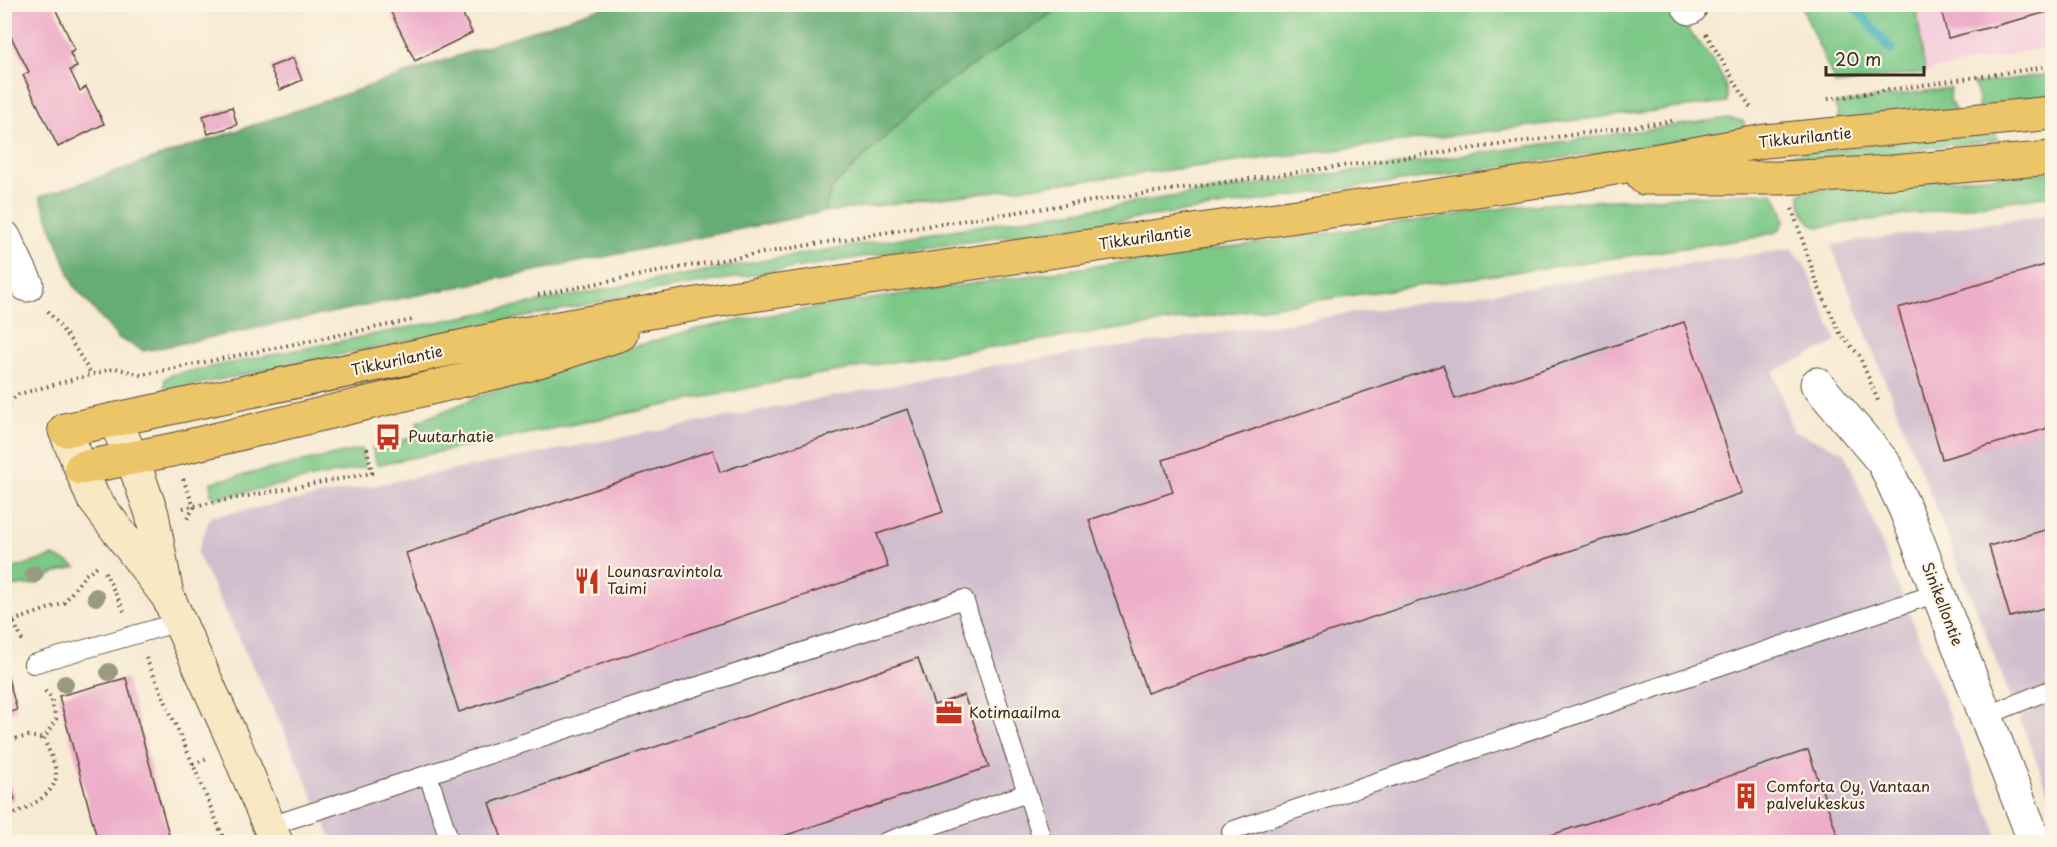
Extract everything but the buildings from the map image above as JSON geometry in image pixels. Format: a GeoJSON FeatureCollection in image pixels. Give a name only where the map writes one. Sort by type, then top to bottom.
{"type":"FeatureCollection","features":[{"type":"Feature","properties":{"kind":"main road","name":"Tikkurilantie"},"geometry":{"type":"LineString","coordinates":[[65,430],[517,335],[731,298],[1558,178],[1765,141],[2052,112]]}},
{"type":"Feature","properties":{"kind":"main road","name":"Tikkurilantie"},"geometry":{"type":"LineString","coordinates":[[1558,178],[1781,178],[1892,172],[2052,158]]}},
{"type":"Feature","properties":{"kind":"main road","name":"Tikkurilantie"},"geometry":{"type":"LineString","coordinates":[[81,468],[526,365],[731,298]]}},
{"type":"Feature","properties":{"kind":"street"},"geometry":{"type":"LineString","coordinates":[[4,237],[27,285]]}},
{"type":"Feature","properties":{"kind":"street","name":"Sinikellontie"},"geometry":{"type":"LineString","coordinates":[[1817,384],[1884,463],[1906,511],[2035,843]]}},
{"type":"Feature","properties":{"kind":"street"},"geometry":{"type":"LineString","coordinates":[[115,421],[132,458],[152,514],[173,610]]}},
{"type":"Feature","properties":{"kind":"street"},"geometry":{"type":"LineString","coordinates":[[65,430],[93,498],[173,610],[273,834]]}},
{"type":"Feature","properties":{"kind":"lane"},"geometry":{"type":"LineString","coordinates":[[1231,831],[1937,593]]}},
{"type":"Feature","properties":{"kind":"lane"},"geometry":{"type":"LineString","coordinates":[[273,834],[428,775],[964,599],[1043,843]]}},
{"type":"Feature","properties":{"kind":"lane"},"geometry":{"type":"LineString","coordinates":[[33,664],[136,635],[173,610]]}},
{"type":"Feature","properties":{"kind":"lane"},"geometry":{"type":"LineString","coordinates":[[1986,716],[2052,689]]}},
{"type":"Feature","properties":{"kind":"lane"},"geometry":{"type":"LineString","coordinates":[[428,775],[450,843]]}},
{"type":"Feature","properties":{"kind":"lane"},"geometry":{"type":"LineString","coordinates":[[885,843],[1027,793]]}},
{"type":"Feature","properties":{"kind":"path"},"geometry":{"type":"LineString","coordinates":[[1688,6],[1753,110],[1765,141]]}},
{"type":"Feature","properties":{"kind":"path"},"geometry":{"type":"LineString","coordinates":[[1781,178],[1818,286],[1841,334],[1859,355],[1880,405]]}},
{"type":"Feature","properties":{"kind":"path"},"geometry":{"type":"LineString","coordinates":[[27,285],[71,340],[91,374]]}},
{"type":"Feature","properties":{"kind":"path"},"geometry":{"type":"LineString","coordinates":[[194,507],[372,473],[367,448]]}},
{"type":"Feature","properties":{"kind":"path"},"geometry":{"type":"LineString","coordinates":[[95,556],[136,635],[225,843]]}},
{"type":"Feature","properties":{"kind":"path"},"geometry":{"type":"LineString","coordinates":[[13,621],[64,603],[85,575],[100,564]]}},
{"type":"Feature","properties":{"kind":"path"},"geometry":{"type":"LineString","coordinates":[[4,601],[42,689],[51,698],[56,719],[44,739]]}},
{"type":"Feature","properties":{"kind":"path"},"geometry":{"type":"LineString","coordinates":[[4,741],[29,736],[44,739]]}},
{"type":"Feature","properties":{"kind":"path"},"geometry":{"type":"LineString","coordinates":[[4,819],[43,797],[52,788],[56,775],[44,739]]}},
{"type":"Feature","properties":{"kind":"shaded area"},"geometry":{"type":"Polygon","coordinates":[[[1889,5],[2052,5],[2052,46],[1925,72],[1889,5]]]}},
{"type":"Feature","properties":{"kind":"shaded area"},"geometry":{"type":"Polygon","coordinates":[[[2052,214],[2052,796],[1831,245],[2052,214]]]}},
{"type":"Feature","properties":{"kind":"shaded area"},"geometry":{"type":"Polygon","coordinates":[[[1791,249],[1805,266],[1837,342],[1773,372],[1793,431],[1845,452],[2000,842],[333,842],[283,729],[197,553],[210,517],[991,366],[1791,249]]]}},
{"type":"Feature","properties":{"kind":"green space"},"geometry":{"type":"Polygon","coordinates":[[[609,5],[1064,5],[930,94],[832,188],[824,212],[144,351],[118,338],[74,286],[40,197],[609,5]]]}},
{"type":"Feature","properties":{"kind":"green space"},"geometry":{"type":"Polygon","coordinates":[[[1064,5],[1664,5],[1694,37],[1714,63],[1722,77],[1727,102],[824,212],[832,188],[930,94],[1064,5]]]}},
{"type":"Feature","properties":{"kind":"green space"},"geometry":{"type":"Polygon","coordinates":[[[1801,5],[1916,5],[1925,72],[1836,85],[1801,5]]]}},
{"type":"Feature","properties":{"kind":"green space"},"geometry":{"type":"Polygon","coordinates":[[[2052,74],[2052,98],[1978,108],[1979,99],[1974,84],[2052,74]]]}},
{"type":"Feature","properties":{"kind":"green space"},"geometry":{"type":"Polygon","coordinates":[[[1950,88],[1950,100],[1956,111],[1839,123],[1834,104],[1950,88]]]}},
{"type":"Feature","properties":{"kind":"green space"},"geometry":{"type":"Polygon","coordinates":[[[1728,118],[1743,121],[1748,132],[869,256],[653,291],[164,391],[165,379],[171,375],[502,309],[750,263],[1057,214],[1728,118]]]}},
{"type":"Feature","properties":{"kind":"green space"},"geometry":{"type":"Polygon","coordinates":[[[1995,131],[1998,140],[1933,147],[1882,157],[1787,165],[1783,155],[1995,131]]]}},
{"type":"Feature","properties":{"kind":"green space"},"geometry":{"type":"Polygon","coordinates":[[[2052,172],[2052,195],[1818,227],[1806,218],[1800,199],[1800,194],[1804,191],[2052,172]]]}},
{"type":"Feature","properties":{"kind":"green space"},"geometry":{"type":"Polygon","coordinates":[[[1772,192],[1780,204],[1785,220],[1779,231],[1753,238],[915,358],[792,379],[377,465],[372,448],[378,446],[379,449],[403,444],[402,440],[420,435],[417,422],[522,379],[692,330],[757,317],[934,289],[1511,207],[1772,192]]]}},
{"type":"Feature","properties":{"kind":"green space"},"geometry":{"type":"Polygon","coordinates":[[[362,449],[365,467],[217,498],[211,495],[211,482],[362,449]]]}},
{"type":"Feature","properties":{"kind":"green space"},"geometry":{"type":"Polygon","coordinates":[[[53,556],[76,567],[54,573],[37,584],[7,587],[5,571],[53,556]]]}},
{"type":"Feature","properties":{"kind":"waterway"},"geometry":{"type":"LineString","coordinates":[[1852,4],[1891,50]]}},
{"type":"Feature","properties":{"kind":"place","name":"Puutarhatie"},"geometry":{"type":"Point","coordinates":[388,437]}},
{"type":"Feature","properties":{"kind":"place","name":"Lounasravintola Taimi"},"geometry":{"type":"Point","coordinates":[587,581]}},
{"type":"Feature","properties":{"kind":"place","name":"Kotimaailma"},"geometry":{"type":"Point","coordinates":[949,713]}},
{"type":"Feature","properties":{"kind":"place","name":"Comforta Oy, Vantaan palvelukeskus"},"geometry":{"type":"Point","coordinates":[1746,796]}}]}
